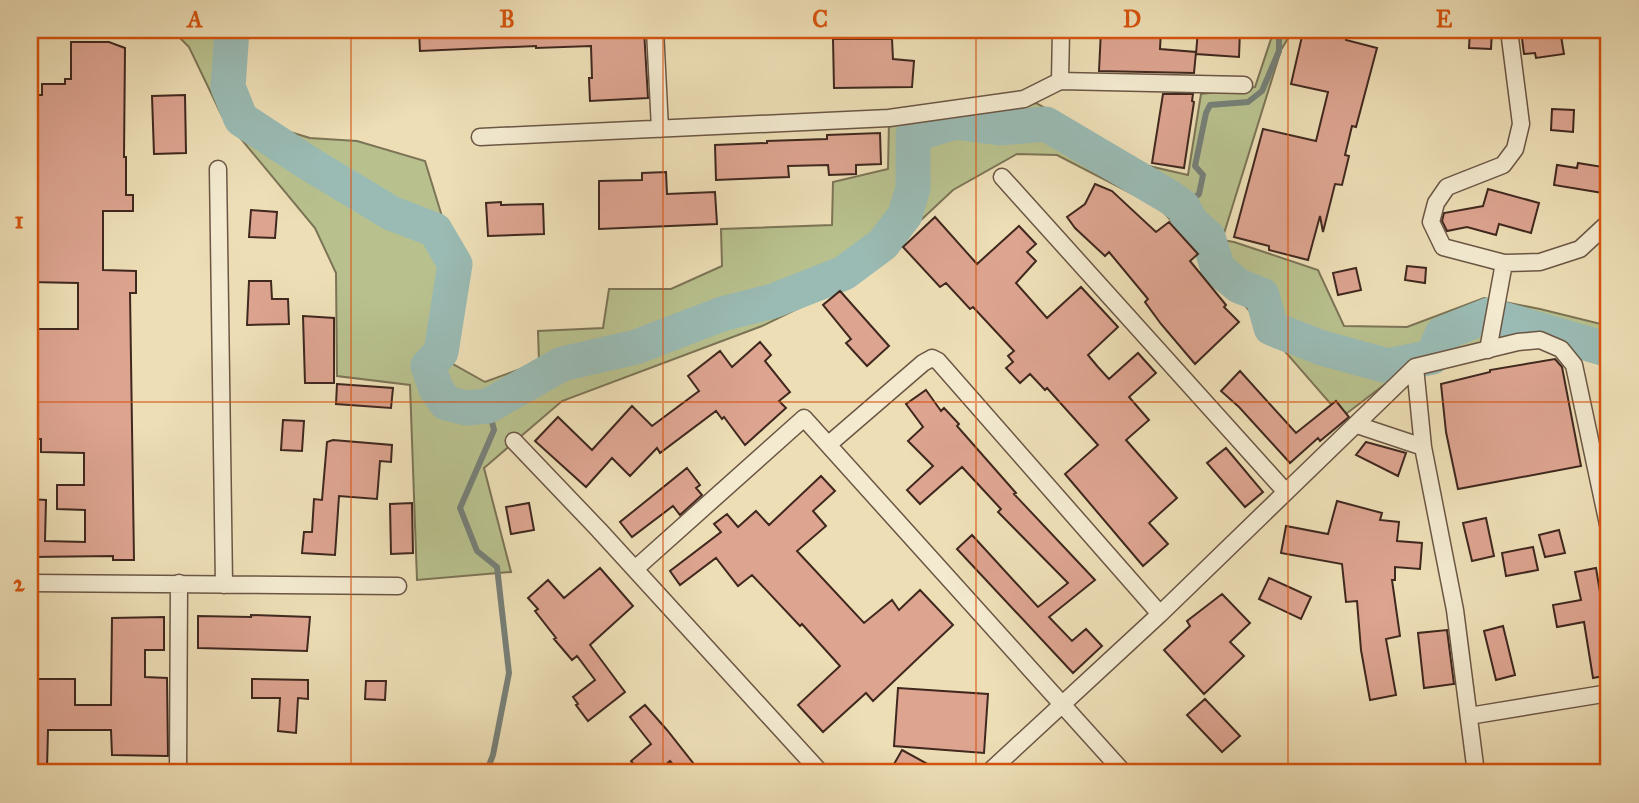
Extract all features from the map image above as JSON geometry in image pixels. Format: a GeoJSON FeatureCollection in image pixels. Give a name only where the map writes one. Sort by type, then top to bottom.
{"type":"FeatureCollection","features":[{"type":"Feature","properties":{"kind":"street"},"geometry":{"type":"LineString","coordinates":[[655,30],[660,129]]}},
{"type":"Feature","properties":{"kind":"street"},"geometry":{"type":"LineString","coordinates":[[1060,80],[1061,30]]}},
{"type":"Feature","properties":{"kind":"street"},"geometry":{"type":"LineString","coordinates":[[1509,30],[1521,124],[1515,149],[1503,165],[1447,187],[1436,203],[1431,222],[1443,247],[1503,263],[1540,262],[1580,249],[1609,222]]}},
{"type":"Feature","properties":{"kind":"street"},"geometry":{"type":"LineString","coordinates":[[481,137],[889,117],[1024,99],[1060,80],[1244,86]]}},
{"type":"Feature","properties":{"kind":"street"},"geometry":{"type":"LineString","coordinates":[[218,169],[224,585]]}},
{"type":"Feature","properties":{"kind":"street"},"geometry":{"type":"LineString","coordinates":[[1002,177],[1285,491]]}},
{"type":"Feature","properties":{"kind":"street"},"geometry":{"type":"LineString","coordinates":[[1488,350],[1503,263]]}},
{"type":"Feature","properties":{"kind":"street"},"geometry":{"type":"LineString","coordinates":[[988,773],[1160,614],[1415,367],[1540,340],[1561,349],[1574,365],[1609,524]]}},
{"type":"Feature","properties":{"kind":"street"},"geometry":{"type":"LineString","coordinates":[[829,444],[923,363],[932,358],[938,361],[1160,614]]}},
{"type":"Feature","properties":{"kind":"street"},"geometry":{"type":"LineString","coordinates":[[1415,367],[1423,447],[1455,610],[1476,773]]}},
{"type":"Feature","properties":{"kind":"street"},"geometry":{"type":"LineString","coordinates":[[635,569],[801,419],[807,419],[1062,707],[1124,773]]}},
{"type":"Feature","properties":{"kind":"street"},"geometry":{"type":"LineString","coordinates":[[1357,425],[1423,447]]}},
{"type":"Feature","properties":{"kind":"street"},"geometry":{"type":"LineString","coordinates":[[514,441],[821,773]]}},
{"type":"Feature","properties":{"kind":"street"},"geometry":{"type":"LineString","coordinates":[[30,583],[398,586]]}},
{"type":"Feature","properties":{"kind":"street"},"geometry":{"type":"LineString","coordinates":[[178,773],[179,583]]}},
{"type":"Feature","properties":{"kind":"street"},"geometry":{"type":"LineString","coordinates":[[1469,716],[1609,693]]}},
{"type":"Feature","properties":{"kind":"green space"},"geometry":{"type":"Polygon","coordinates":[[[172,30],[214,30],[247,101],[270,126],[310,138],[357,141],[425,161],[448,236],[457,277],[447,340],[453,364],[485,382],[539,362],[538,331],[603,328],[609,289],[671,289],[722,266],[721,229],[832,225],[833,182],[888,169],[889,122],[1036,103],[1149,166],[1188,175],[1201,94],[1255,87],[1274,30],[1293,30],[1281,50],[1222,240],[1318,270],[1344,326],[1407,327],[1484,298],[1609,326],[1609,356],[1527,333],[1422,356],[1342,417],[1160,208],[1057,155],[1017,154],[953,190],[857,280],[762,326],[562,401],[484,468],[511,572],[417,580],[410,385],[337,376],[336,273],[315,228],[222,116],[189,47],[172,30]]]}},
{"type":"Feature","properties":{"kind":"green space"},"geometry":{"type":"Polygon","coordinates":[[[1296,30],[1402,30],[1402,34],[1377,38],[1296,30]]]}},
{"type":"Feature","properties":{"kind":"building"},"geometry":{"type":"Polygon","coordinates":[[[419,30],[644,30],[648,98],[590,101],[591,46],[420,51],[419,30]]]}},
{"type":"Feature","properties":{"kind":"building"},"geometry":{"type":"Polygon","coordinates":[[[1101,30],[1161,30],[1160,49],[1196,52],[1194,73],[1099,71],[1101,30]]]}},
{"type":"Feature","properties":{"kind":"building"},"geometry":{"type":"Polygon","coordinates":[[[1198,30],[1240,30],[1239,57],[1196,54],[1198,30]]]}},
{"type":"Feature","properties":{"kind":"building"},"geometry":{"type":"Polygon","coordinates":[[[1470,30],[1492,30],[1491,49],[1469,48],[1470,30]]]}},
{"type":"Feature","properties":{"kind":"building"},"geometry":{"type":"Polygon","coordinates":[[[1560,30],[1564,54],[1536,58],[1535,53],[1524,54],[1521,31],[1560,30]]]}},
{"type":"Feature","properties":{"kind":"building"},"geometry":{"type":"Polygon","coordinates":[[[1303,32],[1328,38],[1346,38],[1377,48],[1356,127],[1352,126],[1342,185],[1335,184],[1323,232],[1320,216],[1308,260],[1234,237],[1263,129],[1316,141],[1328,92],[1291,84],[1303,32]]]}},
{"type":"Feature","properties":{"kind":"building"},"geometry":{"type":"Polygon","coordinates":[[[833,39],[892,39],[893,59],[914,61],[912,87],[834,88],[833,39]]]}},
{"type":"Feature","properties":{"kind":"building"},"geometry":{"type":"Polygon","coordinates":[[[71,42],[109,42],[125,48],[124,157],[126,195],[133,195],[133,211],[103,211],[103,270],[136,271],[136,293],[130,293],[134,560],[113,560],[113,556],[30,557],[30,499],[46,500],[45,541],[85,542],[85,510],[57,509],[57,485],[84,485],[84,453],[41,452],[41,439],[30,439],[30,329],[78,329],[78,283],[30,282],[30,95],[42,95],[42,84],[65,84],[65,79],[71,79],[71,42]]]}},
{"type":"Feature","properties":{"kind":"building"},"geometry":{"type":"Polygon","coordinates":[[[1163,94],[1193,94],[1184,168],[1152,163],[1163,94]]]}},
{"type":"Feature","properties":{"kind":"building"},"geometry":{"type":"Polygon","coordinates":[[[185,95],[186,153],[154,154],[152,96],[185,95]]]}},
{"type":"Feature","properties":{"kind":"building"},"geometry":{"type":"Polygon","coordinates":[[[1552,109],[1574,110],[1573,132],[1551,130],[1552,109]]]}},
{"type":"Feature","properties":{"kind":"building"},"geometry":{"type":"Polygon","coordinates":[[[880,133],[881,164],[856,165],[856,174],[829,175],[828,165],[788,166],[789,177],[716,180],[715,145],[827,139],[827,135],[880,133]]]}},
{"type":"Feature","properties":{"kind":"building"},"geometry":{"type":"Polygon","coordinates":[[[1578,163],[1609,168],[1609,194],[1554,185],[1557,165],[1577,168],[1578,163]]]}},
{"type":"Feature","properties":{"kind":"building"},"geometry":{"type":"Polygon","coordinates":[[[666,172],[667,194],[715,192],[717,224],[599,229],[599,181],[642,180],[642,173],[666,172]]]}},
{"type":"Feature","properties":{"kind":"building"},"geometry":{"type":"Polygon","coordinates":[[[1095,184],[1112,191],[1156,232],[1169,222],[1198,254],[1190,261],[1226,305],[1224,307],[1239,322],[1195,364],[1161,324],[1145,302],[1148,299],[1109,252],[1105,256],[1067,217],[1085,204],[1095,184]]]}},
{"type":"Feature","properties":{"kind":"building"},"geometry":{"type":"Polygon","coordinates":[[[1488,189],[1539,203],[1531,233],[1499,224],[1496,235],[1467,227],[1447,231],[1442,221],[1444,213],[1483,206],[1488,189]]]}},
{"type":"Feature","properties":{"kind":"building"},"geometry":{"type":"Polygon","coordinates":[[[501,202],[501,205],[543,204],[544,234],[488,236],[486,203],[501,202]]]}},
{"type":"Feature","properties":{"kind":"building"},"geometry":{"type":"Polygon","coordinates":[[[251,210],[277,212],[275,238],[249,237],[251,210]]]}},
{"type":"Feature","properties":{"kind":"building"},"geometry":{"type":"Polygon","coordinates":[[[935,217],[977,264],[1019,226],[1036,244],[1027,252],[1036,261],[1016,283],[1047,318],[1081,287],[1118,327],[1088,355],[1098,367],[1109,379],[1138,353],[1156,373],[1129,397],[1149,420],[1126,440],[1177,498],[1149,523],[1168,544],[1143,566],[1065,474],[1098,445],[1047,388],[1045,390],[1030,374],[1020,383],[1006,368],[1013,362],[1008,356],[1014,351],[973,307],[970,309],[946,283],[940,287],[903,247],[935,217]]]}},
{"type":"Feature","properties":{"kind":"building"},"geometry":{"type":"Polygon","coordinates":[[[1407,266],[1426,268],[1425,283],[1405,280],[1407,266]]]}},
{"type":"Feature","properties":{"kind":"building"},"geometry":{"type":"Polygon","coordinates":[[[1356,268],[1361,290],[1338,295],[1333,273],[1356,268]]]}},
{"type":"Feature","properties":{"kind":"building"},"geometry":{"type":"Polygon","coordinates":[[[249,281],[271,281],[272,299],[288,299],[289,324],[247,325],[249,281]]]}},
{"type":"Feature","properties":{"kind":"building"},"geometry":{"type":"Polygon","coordinates":[[[840,291],[889,346],[867,366],[846,343],[851,339],[823,305],[840,291]]]}},
{"type":"Feature","properties":{"kind":"building"},"geometry":{"type":"Polygon","coordinates":[[[303,316],[334,318],[334,383],[305,383],[303,316]]]}},
{"type":"Feature","properties":{"kind":"building"},"geometry":{"type":"Polygon","coordinates":[[[760,342],[771,355],[765,361],[790,392],[779,401],[786,408],[745,445],[724,417],[722,419],[716,411],[660,453],[657,448],[630,476],[612,458],[586,487],[535,441],[558,417],[592,450],[632,406],[652,426],[699,391],[688,376],[720,351],[732,367],[760,342]]]}},
{"type":"Feature","properties":{"kind":"building"},"geometry":{"type":"Polygon","coordinates":[[[1555,359],[1562,367],[1581,466],[1458,489],[1446,432],[1441,384],[1490,370],[1555,359]]]}},
{"type":"Feature","properties":{"kind":"building"},"geometry":{"type":"Polygon","coordinates":[[[1240,371],[1296,433],[1336,401],[1349,417],[1320,441],[1318,438],[1290,463],[1221,391],[1240,371]]]}},
{"type":"Feature","properties":{"kind":"building"},"geometry":{"type":"Polygon","coordinates":[[[337,384],[393,388],[391,408],[336,404],[337,384]]]}},
{"type":"Feature","properties":{"kind":"building"},"geometry":{"type":"Polygon","coordinates":[[[926,390],[941,411],[944,408],[959,424],[957,426],[1016,493],[1014,494],[1095,580],[1049,617],[1072,641],[1086,629],[1102,646],[1073,673],[957,549],[972,535],[1038,607],[1068,583],[998,512],[1001,509],[962,467],[920,504],[907,490],[933,466],[908,441],[923,427],[906,404],[926,390]]]}},
{"type":"Feature","properties":{"kind":"building"},"geometry":{"type":"Polygon","coordinates":[[[283,420],[304,421],[302,451],[281,450],[283,420]]]}},
{"type":"Feature","properties":{"kind":"building"},"geometry":{"type":"Polygon","coordinates":[[[333,440],[392,445],[391,462],[380,461],[377,499],[339,496],[335,555],[302,553],[304,532],[312,532],[314,499],[322,500],[327,442],[333,440]]]}},
{"type":"Feature","properties":{"kind":"building"},"geometry":{"type":"Polygon","coordinates":[[[1366,442],[1406,453],[1398,476],[1356,455],[1366,442]]]}},
{"type":"Feature","properties":{"kind":"building"},"geometry":{"type":"Polygon","coordinates":[[[1226,448],[1263,492],[1245,507],[1207,463],[1226,448]]]}},
{"type":"Feature","properties":{"kind":"building"},"geometry":{"type":"Polygon","coordinates":[[[687,468],[700,485],[696,488],[702,495],[680,515],[673,506],[632,537],[620,522],[687,468]]]}},
{"type":"Feature","properties":{"kind":"building"},"geometry":{"type":"Polygon","coordinates":[[[821,476],[835,491],[813,511],[826,526],[797,551],[864,623],[892,600],[899,610],[920,590],[953,625],[873,701],[866,693],[823,732],[798,705],[840,666],[802,624],[800,626],[752,575],[738,586],[716,558],[680,585],[670,571],[721,532],[714,524],[727,514],[738,527],[756,511],[769,525],[821,476]]]}},
{"type":"Feature","properties":{"kind":"building"},"geometry":{"type":"Polygon","coordinates":[[[1337,501],[1382,513],[1380,520],[1399,522],[1397,541],[1422,543],[1420,569],[1395,567],[1395,580],[1392,580],[1400,636],[1386,639],[1396,695],[1370,700],[1361,650],[1357,601],[1346,602],[1342,564],[1281,553],[1286,526],[1328,534],[1337,501]]]}},
{"type":"Feature","properties":{"kind":"building"},"geometry":{"type":"Polygon","coordinates":[[[412,503],[413,553],[391,554],[390,504],[412,503]]]}},
{"type":"Feature","properties":{"kind":"building"},"geometry":{"type":"Polygon","coordinates":[[[529,503],[534,530],[511,534],[506,507],[529,503]]]}},
{"type":"Feature","properties":{"kind":"building"},"geometry":{"type":"Polygon","coordinates":[[[1486,518],[1494,556],[1472,561],[1463,523],[1486,518]]]}},
{"type":"Feature","properties":{"kind":"building"},"geometry":{"type":"Polygon","coordinates":[[[1559,530],[1565,553],[1545,557],[1539,535],[1559,530]]]}},
{"type":"Feature","properties":{"kind":"building"},"geometry":{"type":"Polygon","coordinates":[[[1533,547],[1538,570],[1506,576],[1502,553],[1533,547]]]}},
{"type":"Feature","properties":{"kind":"building"},"geometry":{"type":"Polygon","coordinates":[[[600,568],[633,606],[590,645],[625,692],[588,721],[573,697],[595,680],[577,656],[572,660],[554,639],[556,638],[535,611],[538,609],[528,598],[548,580],[564,598],[600,568]]]}},
{"type":"Feature","properties":{"kind":"building"},"geometry":{"type":"Polygon","coordinates":[[[1596,568],[1609,646],[1609,675],[1593,678],[1584,622],[1557,627],[1553,605],[1581,600],[1575,572],[1596,568]]]}},
{"type":"Feature","properties":{"kind":"building"},"geometry":{"type":"Polygon","coordinates":[[[1269,578],[1311,597],[1301,619],[1259,599],[1269,578]]]}},
{"type":"Feature","properties":{"kind":"building"},"geometry":{"type":"Polygon","coordinates":[[[1222,594],[1250,623],[1230,642],[1244,656],[1204,694],[1164,650],[1190,626],[1187,621],[1222,594]]]}},
{"type":"Feature","properties":{"kind":"building"},"geometry":{"type":"Polygon","coordinates":[[[198,616],[310,617],[307,651],[198,648],[198,616]]]}},
{"type":"Feature","properties":{"kind":"building"},"geometry":{"type":"Polygon","coordinates":[[[164,617],[164,650],[145,650],[145,677],[167,678],[168,756],[112,755],[111,730],[48,730],[47,768],[30,768],[30,679],[75,679],[75,705],[111,705],[112,618],[164,617]]]}},
{"type":"Feature","properties":{"kind":"building"},"geometry":{"type":"Polygon","coordinates":[[[1503,626],[1515,675],[1496,680],[1484,631],[1503,626]]]}},
{"type":"Feature","properties":{"kind":"building"},"geometry":{"type":"Polygon","coordinates":[[[1447,630],[1454,684],[1424,688],[1418,633],[1447,630]]]}},
{"type":"Feature","properties":{"kind":"building"},"geometry":{"type":"Polygon","coordinates":[[[252,679],[308,680],[308,699],[298,698],[296,733],[278,731],[280,698],[252,698],[252,679]]]}},
{"type":"Feature","properties":{"kind":"building"},"geometry":{"type":"Polygon","coordinates":[[[366,681],[386,681],[385,700],[365,699],[366,681]]]}},
{"type":"Feature","properties":{"kind":"building"},"geometry":{"type":"Polygon","coordinates":[[[898,688],[988,694],[984,753],[894,746],[898,688]]]}},
{"type":"Feature","properties":{"kind":"building"},"geometry":{"type":"Polygon","coordinates":[[[1205,699],[1240,736],[1222,752],[1187,715],[1205,699]]]}},
{"type":"Feature","properties":{"kind":"building"},"geometry":{"type":"Polygon","coordinates":[[[645,705],[701,773],[680,773],[670,761],[656,773],[641,773],[631,761],[651,744],[630,717],[645,705]]]}},
{"type":"Feature","properties":{"kind":"building"},"geometry":{"type":"Polygon","coordinates":[[[902,750],[944,773],[889,773],[902,750]]]}},
{"type":"Feature","properties":{"kind":"waterway"},"geometry":{"type":"LineString","coordinates":[[232,30],[228,87],[241,119],[391,213],[435,230],[455,264],[441,352],[428,366],[436,389],[446,403],[466,408],[488,406],[562,364],[636,347],[722,314],[773,301],[844,273],[883,244],[905,215],[913,188],[913,135],[955,122],[1000,128],[1046,124],[1171,198],[1183,207],[1191,222],[1208,237],[1218,269],[1239,286],[1262,295],[1271,328],[1322,348],[1388,366],[1432,357],[1442,334],[1489,315],[1609,350]]}},
{"type":"Feature","properties":{"kind":"waterway"},"geometry":{"type":"LineString","coordinates":[[231,44],[241,30]]}},
{"type":"Feature","properties":{"kind":"waterway"},"geometry":{"type":"LineString","coordinates":[[1183,207],[1199,194],[1203,175],[1195,166],[1210,105],[1248,102],[1262,91],[1279,51],[1279,30]]}},
{"type":"Feature","properties":{"kind":"waterway"},"geometry":{"type":"LineString","coordinates":[[486,773],[493,755],[509,673],[497,567],[477,551],[460,508],[494,430],[488,406]]}}]}
